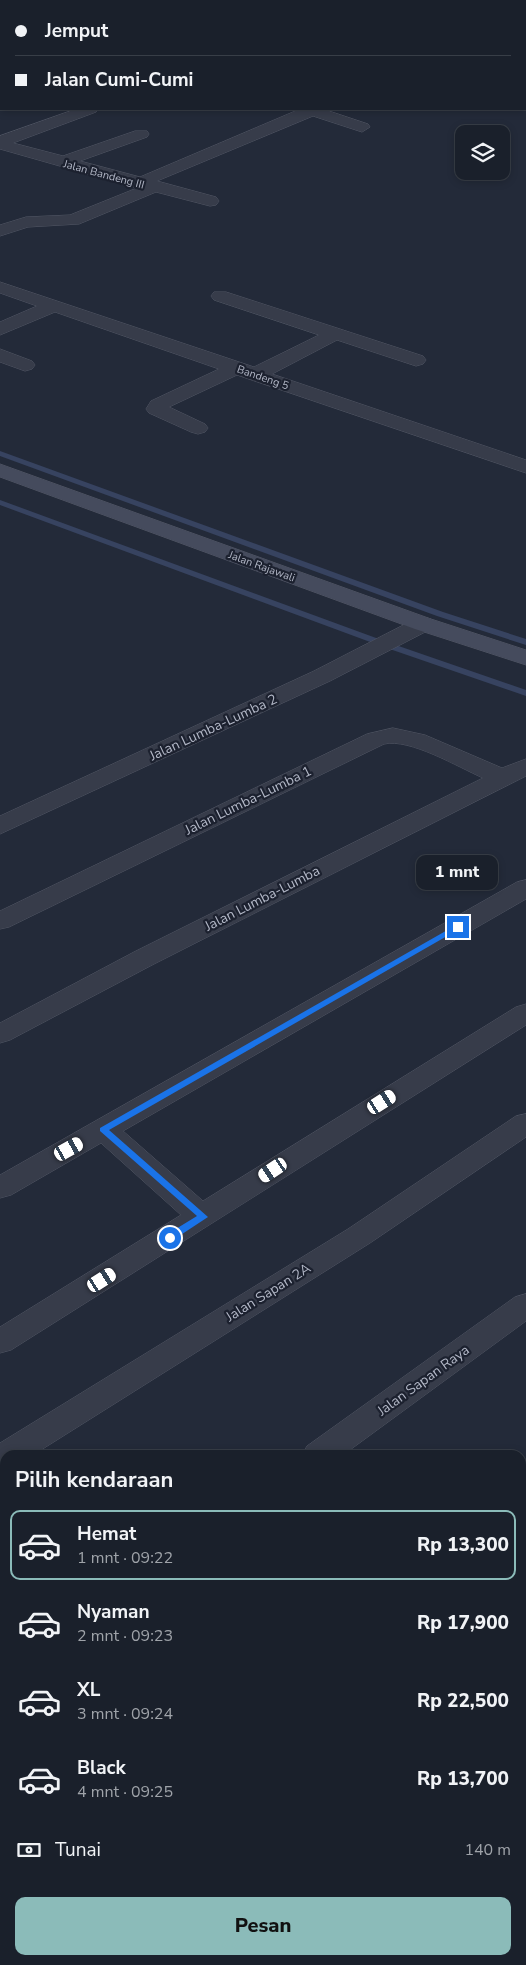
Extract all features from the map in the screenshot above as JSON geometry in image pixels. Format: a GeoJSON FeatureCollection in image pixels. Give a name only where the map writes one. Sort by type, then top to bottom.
{"type":"FeatureCollection","features":[{"type":"Feature","properties":{"kind":"main road","name":"Jalan Rajawali"},"geometry":{"type":"LineString","coordinates":[[0,470],[423,624],[526,658]]}},
{"type":"Feature","properties":{"kind":"street"},"geometry":{"type":"LineString","coordinates":[[0,143],[87,110]]}},
{"type":"Feature","properties":{"kind":"street"},"geometry":{"type":"LineString","coordinates":[[0,231],[26,222],[73,220],[309,110]]}},
{"type":"Feature","properties":{"kind":"street"},"geometry":{"type":"LineString","coordinates":[[314,110],[362,127]]}},
{"type":"Feature","properties":{"kind":"street"},"geometry":{"type":"LineString","coordinates":[[61,162],[141,134]]}},
{"type":"Feature","properties":{"kind":"street","name":"Jalan Bandeng III"},"geometry":{"type":"LineString","coordinates":[[0,143],[61,162],[210,201]]}},
{"type":"Feature","properties":{"kind":"street","name":"Bandeng 5"},"geometry":{"type":"LineString","coordinates":[[0,287],[526,467]]}},
{"type":"Feature","properties":{"kind":"street"},"geometry":{"type":"LineString","coordinates":[[220,296],[416,360]]}},
{"type":"Feature","properties":{"kind":"street"},"geometry":{"type":"LineString","coordinates":[[0,329],[55,306]]}},
{"type":"Feature","properties":{"kind":"street"},"geometry":{"type":"LineString","coordinates":[[256,374],[335,334]]}},
{"type":"Feature","properties":{"kind":"street"},"geometry":{"type":"LineString","coordinates":[[0,355],[25,365]]}},
{"type":"Feature","properties":{"kind":"street"},"geometry":{"type":"LineString","coordinates":[[198,428],[156,409],[158,405],[236,368]]}},
{"type":"Feature","properties":{"kind":"street","name":"Jalan Lumba-Lumba 2"},"geometry":{"type":"LineString","coordinates":[[0,826],[322,676],[423,624]]}},
{"type":"Feature","properties":{"kind":"street","name":"Jalan Lumba-Lumba 1"},"geometry":{"type":"LineString","coordinates":[[0,921],[376,739],[393,735],[416,740],[501,777]]}},
{"type":"Feature","properties":{"kind":"street","name":"Jalan Lumba-Lumba"},"geometry":{"type":"LineString","coordinates":[[0,1034],[144,958],[526,766]]}},
{"type":"Feature","properties":{"kind":"street"},"geometry":{"type":"LineString","coordinates":[[0,1188],[526,888]]}},
{"type":"Feature","properties":{"kind":"street"},"geometry":{"type":"LineString","coordinates":[[0,1342],[203,1217],[287,1161],[526,1013]]}},
{"type":"Feature","properties":{"kind":"street","name":"Jalan Sapan 2A"},"geometry":{"type":"LineString","coordinates":[[16,1450],[359,1236],[526,1123]]}},
{"type":"Feature","properties":{"kind":"street"},"geometry":{"type":"LineString","coordinates":[[103,1130],[203,1217]]}},
{"type":"Feature","properties":{"kind":"street","name":"Jalan Sapan Raya"},"geometry":{"type":"LineString","coordinates":[[326,1450],[526,1305]]}},
{"type":"Feature","properties":{"kind":"waterway"},"geometry":{"type":"LineString","coordinates":[[0,453],[440,614],[526,642]]}},
{"type":"Feature","properties":{"kind":"waterway"},"geometry":{"type":"LineString","coordinates":[[0,502],[384,644],[526,693]]}},
{"type":"Feature","properties":{"kind":"route"},"geometry":{"type":"LineString","coordinates":[[170,1238],[203,1217],[103,1130],[458,927]]}}]}
